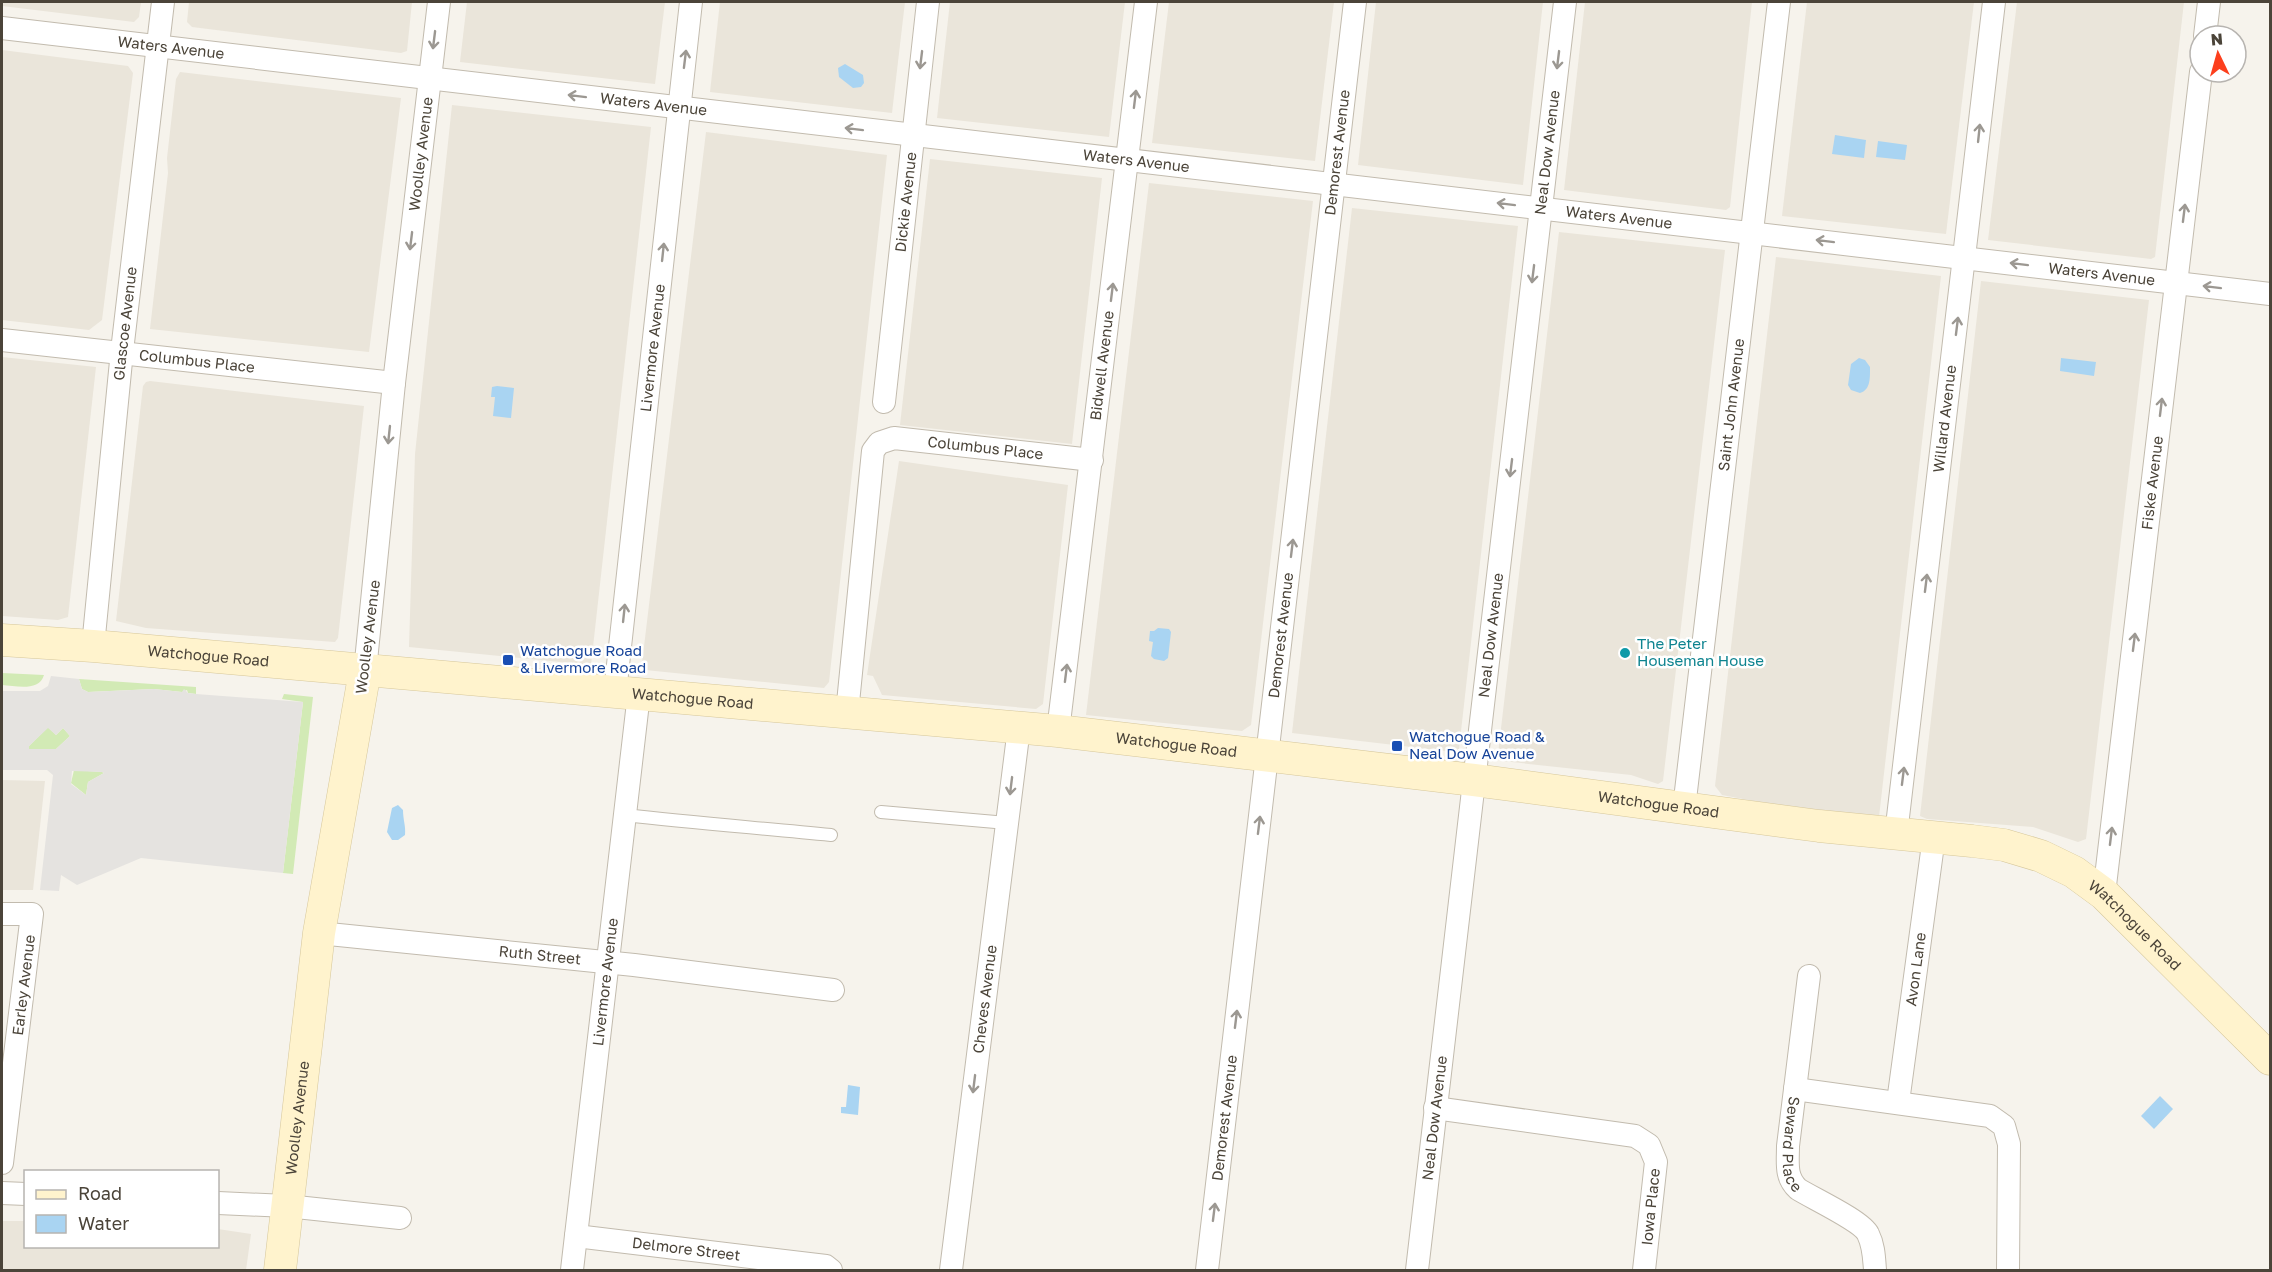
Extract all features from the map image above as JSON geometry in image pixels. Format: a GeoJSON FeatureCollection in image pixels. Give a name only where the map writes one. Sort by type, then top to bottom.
{"type":"FeatureCollection","features":[{"type":"Feature","properties":{"kind":"street","name":"Glascoe Avenue"},"geometry":{"type":"LineString","coordinates":[[93,645],[122,351],[163,2]]}},
{"type":"Feature","properties":{"kind":"street","name":"Woolley Avenue"},"geometry":{"type":"LineString","coordinates":[[280,1270],[319,933],[365,671],[394,383],[438,2]]}},
{"type":"Feature","properties":{"kind":"street","name":"Livermore Avenue"},"geometry":{"type":"LineString","coordinates":[[572,1270],[625,815],[627,693],[679,108],[692,2]]}},
{"type":"Feature","properties":{"kind":"street","name":"Dickie Avenue"},"geometry":{"type":"LineString","coordinates":[[884,402],[928,2]]}},
{"type":"Feature","properties":{"kind":"street","name":"Bidwell Avenue"},"geometry":{"type":"LineString","coordinates":[[1058,732],[1146,2]]}},
{"type":"Feature","properties":{"kind":"street","name":"Demorest Avenue"},"geometry":{"type":"LineString","coordinates":[[1207,1270],[1355,2]]}},
{"type":"Feature","properties":{"kind":"street","name":"Neal Dow Avenue"},"geometry":{"type":"LineString","coordinates":[[1416,1270],[1565,2]]}},
{"type":"Feature","properties":{"kind":"street","name":"Saint John Avenue"},"geometry":{"type":"LineString","coordinates":[[1684,808],[1779,2]]}},
{"type":"Feature","properties":{"kind":"street","name":"Willard Avenue"},"geometry":{"type":"LineString","coordinates":[[1896,834],[1994,2]]}},
{"type":"Feature","properties":{"kind":"street"},"geometry":{"type":"LineString","coordinates":[[2206,24],[2209,2]]}},
{"type":"Feature","properties":{"kind":"street","name":"Waters Avenue"},"geometry":{"type":"LineString","coordinates":[[2,28],[2271,294]]}},
{"type":"Feature","properties":{"kind":"street","name":"Fiske Avenue"},"geometry":{"type":"LineString","coordinates":[[2104,894],[2200,84]]}},
{"type":"Feature","properties":{"kind":"street","name":"Columbus Place"},"geometry":{"type":"LineString","coordinates":[[2,340],[122,351],[394,383]]}},
{"type":"Feature","properties":{"kind":"street","name":"Columbus Place"},"geometry":{"type":"LineString","coordinates":[[847,713],[873,451],[879,443],[894,438],[1092,460]]}},
{"type":"Feature","properties":{"kind":"street","name":"Watchogue Road"},"geometry":{"type":"LineString","coordinates":[[2,640],[93,645],[1019,728],[1267,754],[1684,808],[2004,845],[2041,856],[2074,872],[2104,894],[2271,1059]]}},
{"type":"Feature","properties":{"kind":"street","name":"Cheves Avenue"},"geometry":{"type":"LineString","coordinates":[[951,1270],[1019,728]]}},
{"type":"Feature","properties":{"kind":"street","name":"Avon Lane"},"geometry":{"type":"LineString","coordinates":[[1898,1102],[1934,837]]}},
{"type":"Feature","properties":{"kind":"street","name":"Earley Avenue"},"geometry":{"type":"LineString","coordinates":[[2,914],[32,915],[2,1163]]}},
{"type":"Feature","properties":{"kind":"street","name":"Ruth Street"},"geometry":{"type":"LineString","coordinates":[[319,933],[607,963],[833,990]]}},
{"type":"Feature","properties":{"kind":"street","name":"Seward Place"},"geometry":{"type":"LineString","coordinates":[[1809,975],[1788,1146],[1788,1173],[1791,1183],[1798,1189],[1849,1218],[1868,1232],[1874,1252],[1875,1270]]}},
{"type":"Feature","properties":{"kind":"street"},"geometry":{"type":"LineString","coordinates":[[1795,1089],[1990,1116],[2004,1126],[2009,1144],[2008,1270]]}},
{"type":"Feature","properties":{"kind":"street","name":"Iowa Place"},"geometry":{"type":"LineString","coordinates":[[1435,1108],[1635,1136],[1649,1145],[1656,1162],[1644,1270]]}},
{"type":"Feature","properties":{"kind":"street"},"geometry":{"type":"LineString","coordinates":[[2,1193],[24,1194]]}},
{"type":"Feature","properties":{"kind":"street"},"geometry":{"type":"LineString","coordinates":[[219,1203],[287,1206],[400,1218]]}},
{"type":"Feature","properties":{"kind":"street","name":"Delmore Street"},"geometry":{"type":"LineString","coordinates":[[576,1236],[826,1266],[831,1270]]}},
{"type":"Feature","properties":{"kind":"lane"},"geometry":{"type":"LineString","coordinates":[[881,812],[1007,823]]}},
{"type":"Feature","properties":{"kind":"lane"},"geometry":{"type":"LineString","coordinates":[[625,815],[705,825],[831,835]]}},
{"type":"Feature","properties":{"kind":"shaded area"},"geometry":{"type":"Polygon","coordinates":[[[2,2],[141,2],[139,17],[134,22],[2,6],[2,2]]]}},
{"type":"Feature","properties":{"kind":"shaded area"},"geometry":{"type":"Polygon","coordinates":[[[189,2],[412,2],[407,51],[401,53],[192,27],[187,22],[189,2]]]}},
{"type":"Feature","properties":{"kind":"shaded area"},"geometry":{"type":"Polygon","coordinates":[[[467,2],[665,2],[655,84],[460,62],[467,2]]]}},
{"type":"Feature","properties":{"kind":"shaded area"},"geometry":{"type":"Polygon","coordinates":[[[720,2],[905,2],[892,113],[710,92],[720,2]]]}},
{"type":"Feature","properties":{"kind":"shaded area"},"geometry":{"type":"Polygon","coordinates":[[[950,2],[1125,2],[1109,137],[937,118],[950,2]]]}},
{"type":"Feature","properties":{"kind":"shaded area"},"geometry":{"type":"Polygon","coordinates":[[[1169,2],[1334,2],[1315,161],[1152,143],[1169,2]]]}},
{"type":"Feature","properties":{"kind":"shaded area"},"geometry":{"type":"Polygon","coordinates":[[[1376,2],[1543,2],[1523,185],[1358,165],[1376,2]]]}},
{"type":"Feature","properties":{"kind":"shaded area"},"geometry":{"type":"Polygon","coordinates":[[[1585,2],[1752,2],[1730,207],[1726,210],[1564,190],[1585,2]]]}},
{"type":"Feature","properties":{"kind":"shaded area"},"geometry":{"type":"Polygon","coordinates":[[[1807,2],[1974,2],[1946,234],[1782,216],[1807,2]]]}},
{"type":"Feature","properties":{"kind":"shaded area"},"geometry":{"type":"Polygon","coordinates":[[[2017,2],[2184,2],[2155,257],[2151,259],[1988,240],[2017,2]]]}},
{"type":"Feature","properties":{"kind":"shaded area"},"geometry":{"type":"Polygon","coordinates":[[[2,50],[128,66],[133,73],[102,320],[89,330],[2,320],[2,50]]]}},
{"type":"Feature","properties":{"kind":"shaded area"},"geometry":{"type":"Polygon","coordinates":[[[180,72],[401,98],[369,352],[150,329],[176,79],[180,72]]]}},
{"type":"Feature","properties":{"kind":"shaded area"},"geometry":{"type":"Polygon","coordinates":[[[452,105],[651,127],[591,665],[409,647],[415,454],[452,105]]]}},
{"type":"Feature","properties":{"kind":"shaded area"},"geometry":{"type":"Polygon","coordinates":[[[706,132],[887,155],[829,682],[824,688],[645,670],[646,665],[642,663],[706,132]]]}},
{"type":"Feature","properties":{"kind":"shaded area"},"geometry":{"type":"Polygon","coordinates":[[[930,159],[1102,178],[1072,444],[900,425],[930,159]]]}},
{"type":"Feature","properties":{"kind":"shaded area"},"geometry":{"type":"Polygon","coordinates":[[[1149,183],[1313,201],[1251,725],[1242,731],[1086,715],[1149,183]]]}},
{"type":"Feature","properties":{"kind":"shaded area"},"geometry":{"type":"Polygon","coordinates":[[[1352,208],[1518,226],[1459,749],[1454,752],[1292,733],[1352,208]]]}},
{"type":"Feature","properties":{"kind":"shaded area"},"geometry":{"type":"Polygon","coordinates":[[[1559,232],[1725,250],[1663,781],[1658,784],[1631,775],[1502,761],[1498,754],[1559,232]]]}},
{"type":"Feature","properties":{"kind":"shaded area"},"geometry":{"type":"Polygon","coordinates":[[[1776,257],[1941,276],[1879,817],[1802,810],[1722,795],[1715,786],[1776,257]]]}},
{"type":"Feature","properties":{"kind":"shaded area"},"geometry":{"type":"Polygon","coordinates":[[[1981,281],[2149,300],[2086,839],[2078,842],[2033,827],[1927,819],[1920,816],[1981,281]]]}},
{"type":"Feature","properties":{"kind":"shaded area"},"geometry":{"type":"Polygon","coordinates":[[[2,357],[96,367],[68,617],[58,620],[2,616],[2,357]]]}},
{"type":"Feature","properties":{"kind":"shaded area"},"geometry":{"type":"Polygon","coordinates":[[[150,381],[364,406],[338,638],[335,642],[146,628],[116,621],[143,386],[150,381]]]}},
{"type":"Feature","properties":{"kind":"shaded area"},"geometry":{"type":"Polygon","coordinates":[[[899,461],[1068,485],[1043,704],[1036,709],[882,695],[873,676],[867,675],[899,461]]]}},
{"type":"Feature","properties":{"kind":"shaded area"},"geometry":{"type":"Polygon","coordinates":[[[51,676],[79,679],[82,689],[88,692],[154,689],[182,692],[184,689],[188,693],[196,694],[303,702],[283,873],[141,858],[77,885],[61,875],[59,891],[40,890],[53,775],[47,770],[2,770],[2,691],[40,691],[48,686],[51,676]],[[48,728],[29,746],[29,749],[56,749],[70,736],[63,728],[56,735],[48,728]],[[72,771],[71,784],[86,795],[88,782],[104,773],[102,772],[72,771]]]}},
{"type":"Feature","properties":{"kind":"shaded area"},"geometry":{"type":"Polygon","coordinates":[[[2,780],[45,781],[33,890],[2,890],[2,780]]]}},
{"type":"Feature","properties":{"kind":"shaded area"},"geometry":{"type":"Polygon","coordinates":[[[2,1221],[24,1221],[24,1248],[219,1248],[219,1229],[251,1234],[246,1270],[2,1270],[2,1221]]]}},
{"type":"Feature","properties":{"kind":"green space"},"geometry":{"type":"Polygon","coordinates":[[[2,673],[44,675],[37,684],[20,687],[2,685],[2,673]]]}},
{"type":"Feature","properties":{"kind":"green space"},"geometry":{"type":"Polygon","coordinates":[[[79,679],[196,687],[196,694],[188,693],[187,690],[182,692],[154,689],[88,692],[82,689],[79,679]]]}},
{"type":"Feature","properties":{"kind":"green space"},"geometry":{"type":"Polygon","coordinates":[[[284,694],[313,697],[293,874],[283,873],[303,702],[282,699],[284,694]]]}},
{"type":"Feature","properties":{"kind":"green space"},"geometry":{"type":"Polygon","coordinates":[[[48,727],[56,735],[63,728],[70,736],[56,749],[29,749],[29,746],[48,727]]]}},
{"type":"Feature","properties":{"kind":"green space"},"geometry":{"type":"Polygon","coordinates":[[[74,770],[104,773],[88,782],[86,795],[71,783],[74,770]]]}},
{"type":"Feature","properties":{"kind":"water"},"geometry":{"type":"Polygon","coordinates":[[[845,64],[863,75],[864,83],[861,87],[853,88],[839,77],[838,68],[845,64]]]}},
{"type":"Feature","properties":{"kind":"water"},"geometry":{"type":"Polygon","coordinates":[[[1835,135],[1866,140],[1864,158],[1832,154],[1835,135]]]}},
{"type":"Feature","properties":{"kind":"water"},"geometry":{"type":"Polygon","coordinates":[[[1878,141],[1907,145],[1905,160],[1876,157],[1878,141]]]}},
{"type":"Feature","properties":{"kind":"water"},"geometry":{"type":"Polygon","coordinates":[[[1859,358],[1865,360],[1870,367],[1868,386],[1860,393],[1851,390],[1848,385],[1851,364],[1859,358]]]}},
{"type":"Feature","properties":{"kind":"water"},"geometry":{"type":"Polygon","coordinates":[[[2061,358],[2096,362],[2094,376],[2060,371],[2061,358]]]}},
{"type":"Feature","properties":{"kind":"water"},"geometry":{"type":"Polygon","coordinates":[[[492,387],[514,388],[511,418],[493,416],[495,397],[491,397],[492,387]]]}},
{"type":"Feature","properties":{"kind":"water"},"geometry":{"type":"Polygon","coordinates":[[[1158,628],[1169,629],[1171,632],[1168,658],[1164,661],[1151,656],[1153,642],[1149,641],[1150,631],[1158,628]]]}},
{"type":"Feature","properties":{"kind":"water"},"geometry":{"type":"Polygon","coordinates":[[[398,805],[403,810],[405,835],[398,840],[392,840],[387,832],[392,808],[398,805]]]}},
{"type":"Feature","properties":{"kind":"water"},"geometry":{"type":"Polygon","coordinates":[[[848,1085],[860,1087],[858,1115],[841,1113],[841,1107],[846,1107],[848,1085]]]}},
{"type":"Feature","properties":{"kind":"water"},"geometry":{"type":"Polygon","coordinates":[[[2160,1096],[2173,1109],[2154,1129],[2141,1116],[2160,1096]]]}},
{"type":"Feature","properties":{"kind":"place","name":"The Peter Houseman House"},"geometry":{"type":"Point","coordinates":[1625,653]}},
{"type":"Feature","properties":{"kind":"place","name":"Watchogue Road & Livermore Road"},"geometry":{"type":"Point","coordinates":[508,660]}},
{"type":"Feature","properties":{"kind":"place","name":"Watchogue Road & Neal Dow Avenue"},"geometry":{"type":"Point","coordinates":[1397,746]}}]}
